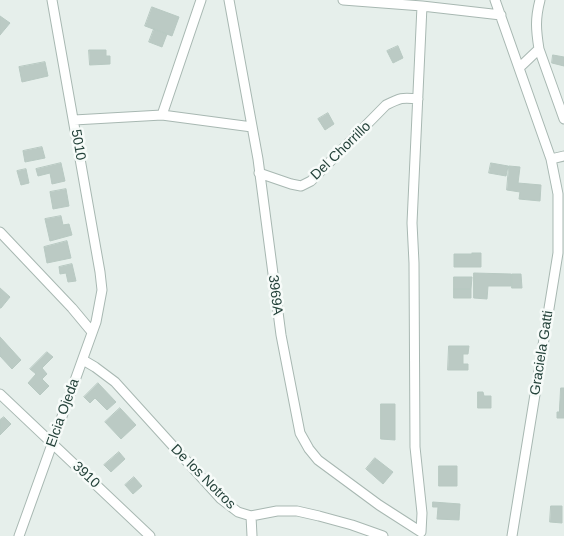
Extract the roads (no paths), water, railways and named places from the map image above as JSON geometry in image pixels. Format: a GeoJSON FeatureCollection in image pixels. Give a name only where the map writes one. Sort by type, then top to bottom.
{"type":"FeatureCollection","features":[{"type":"Feature","properties":{"kind":"street","name":"5010"},"geometry":{"type":"LineString","coordinates":[[52,0],[102,290]]}},
{"type":"Feature","properties":{"kind":"street"},"geometry":{"type":"LineString","coordinates":[[162,115],[201,0]]}},
{"type":"Feature","properties":{"kind":"street","name":"3969A"},"geometry":{"type":"LineString","coordinates":[[229,0],[252,127],[280,335],[300,433],[318,460],[422,535]]}},
{"type":"Feature","properties":{"kind":"street"},"geometry":{"type":"LineString","coordinates":[[343,0],[501,15]]}},
{"type":"Feature","properties":{"kind":"street","name":"Graciela Gatti"},"geometry":{"type":"LineString","coordinates":[[495,0],[552,159],[558,194],[561,253],[512,536]]}},
{"type":"Feature","properties":{"kind":"street"},"geometry":{"type":"LineString","coordinates":[[540,0],[536,28],[539,49],[564,119]]}},
{"type":"Feature","properties":{"kind":"street"},"geometry":{"type":"LineString","coordinates":[[422,6],[412,224],[415,447],[422,512],[422,535]]}},
{"type":"Feature","properties":{"kind":"street"},"geometry":{"type":"LineString","coordinates":[[520,67],[539,49]]}},
{"type":"Feature","properties":{"kind":"street","name":"Del Chorrillo"},"geometry":{"type":"LineString","coordinates":[[259,173],[301,186],[311,181],[386,106],[404,97],[418,99]]}},
{"type":"Feature","properties":{"kind":"street"},"geometry":{"type":"LineString","coordinates":[[74,120],[162,115],[252,127]]}},
{"type":"Feature","properties":{"kind":"street"},"geometry":{"type":"LineString","coordinates":[[552,159],[564,156]]}},
{"type":"Feature","properties":{"kind":"street"},"geometry":{"type":"LineString","coordinates":[[0,232],[72,308],[92,332]]}},
{"type":"Feature","properties":{"kind":"street","name":"Elcia Ojeda"},"geometry":{"type":"LineString","coordinates":[[19,536],[96,322],[102,290]]}},
{"type":"Feature","properties":{"kind":"street","name":"De los Notros"},"geometry":{"type":"LineString","coordinates":[[82,360],[115,382],[221,499],[238,512],[251,516],[277,511],[297,511],[352,525],[383,536]]}},
{"type":"Feature","properties":{"kind":"street","name":"3910"},"geometry":{"type":"LineString","coordinates":[[0,394],[150,536]]}},
{"type":"Feature","properties":{"kind":"street"},"geometry":{"type":"LineString","coordinates":[[251,516],[252,536]]}}]}
